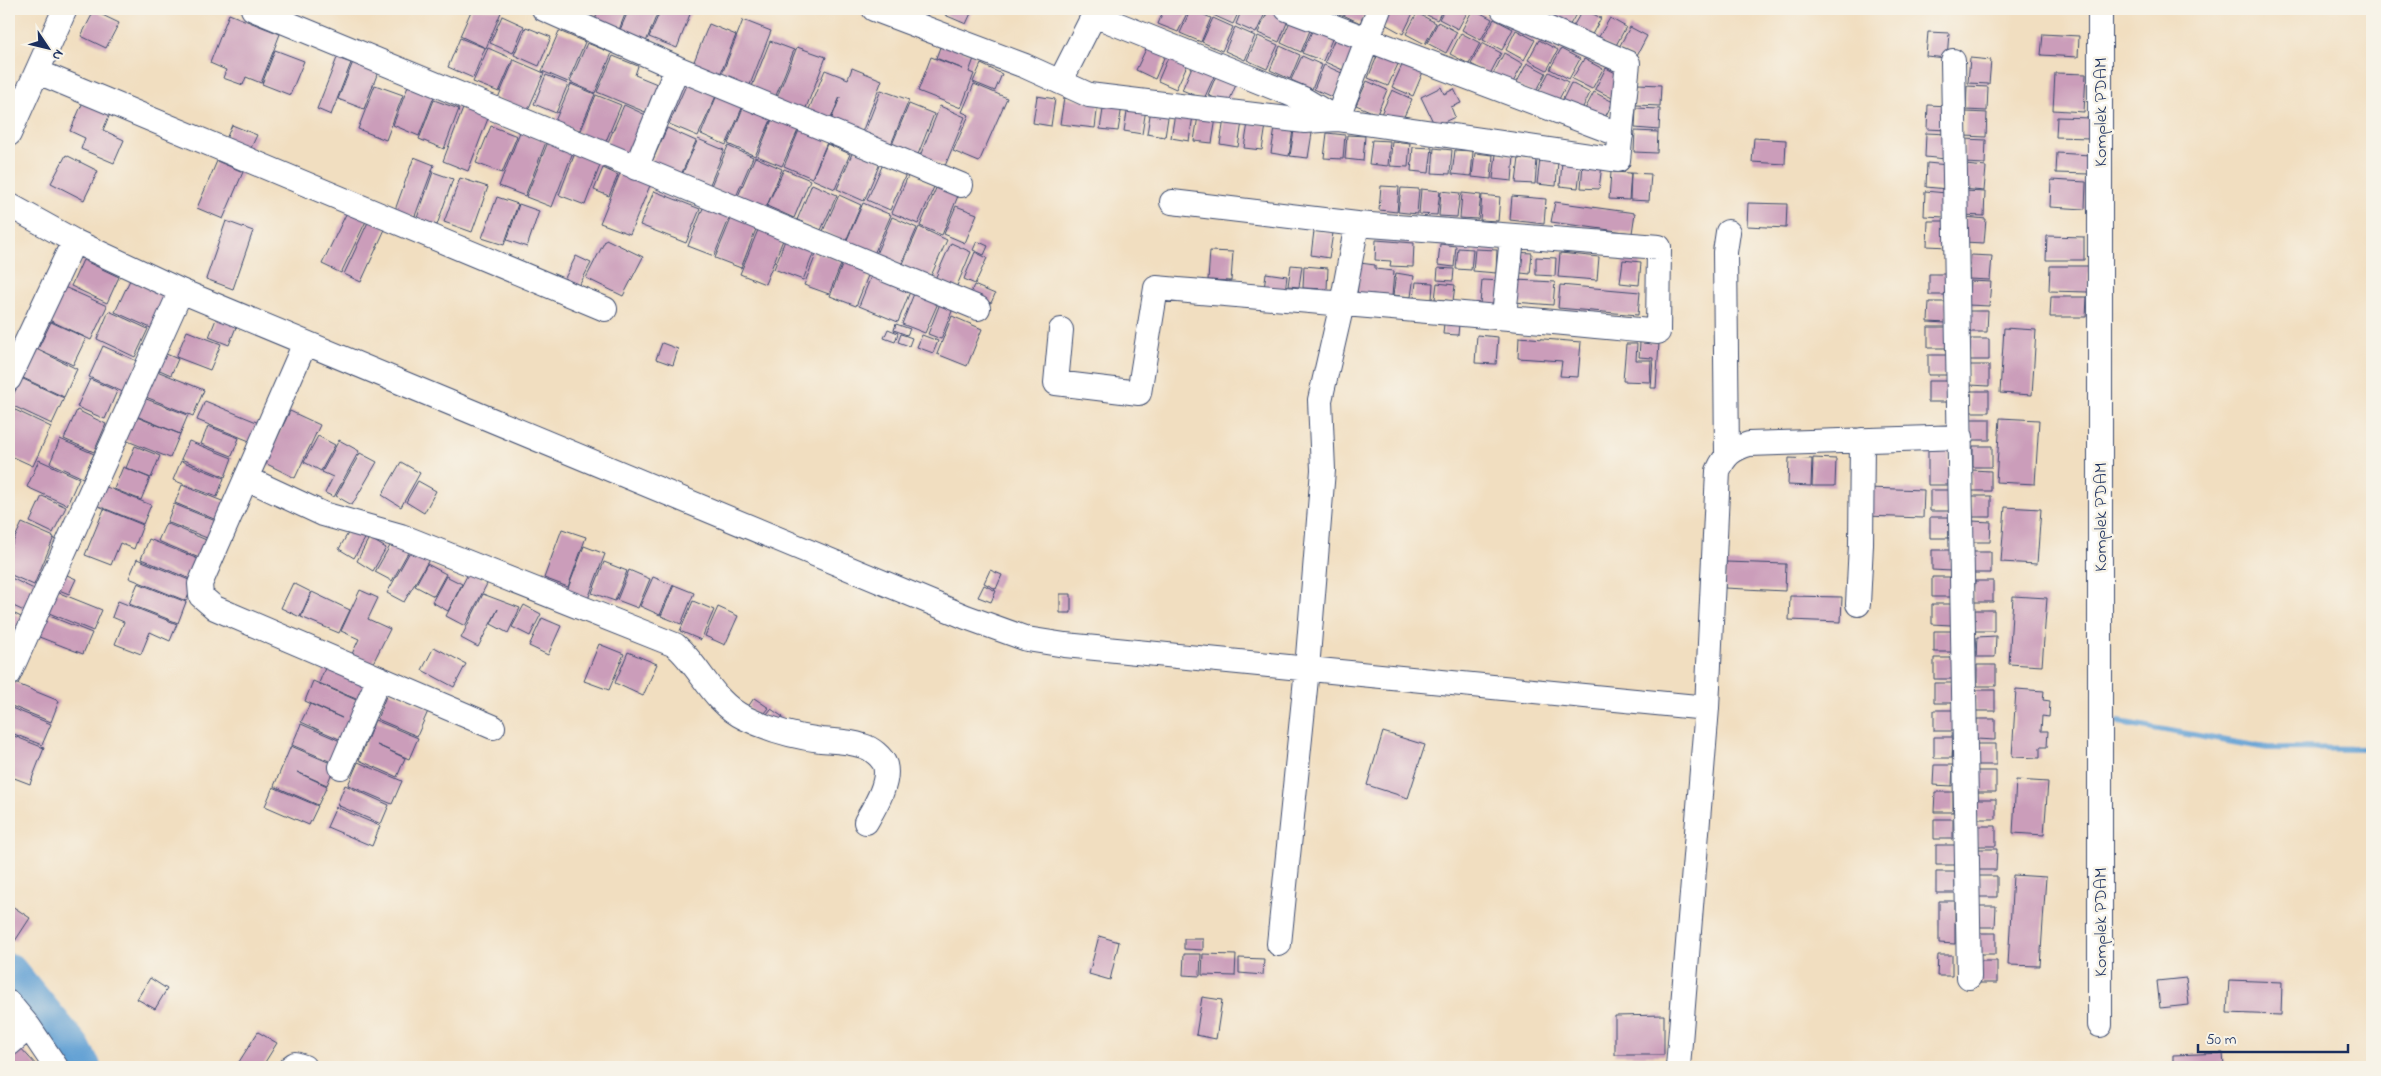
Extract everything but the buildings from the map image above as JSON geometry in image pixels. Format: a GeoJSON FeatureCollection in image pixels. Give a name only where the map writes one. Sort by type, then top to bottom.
{"type":"FeatureCollection","features":[{"type":"Feature","properties":{"kind":"street"},"geometry":{"type":"LineString","coordinates":[[9,134],[65,9]]}},
{"type":"Feature","properties":{"kind":"street"},"geometry":{"type":"LineString","coordinates":[[253,9],[978,308]]}},
{"type":"Feature","properties":{"kind":"street"},"geometry":{"type":"LineString","coordinates":[[544,9],[676,68],[961,185]]}},
{"type":"Feature","properties":{"kind":"street"},"geometry":{"type":"LineString","coordinates":[[874,9],[1025,66],[1090,95],[1305,121],[1337,119],[1618,160],[1628,63],[1503,9]]}},
{"type":"Feature","properties":{"kind":"street"},"geometry":{"type":"LineString","coordinates":[[1287,9],[1621,135]]}},
{"type":"Feature","properties":{"kind":"street"},"geometry":{"type":"LineString","coordinates":[[1337,119],[1379,9]]}},
{"type":"Feature","properties":{"kind":"street","name":"Komplek PDAM"},"geometry":{"type":"LineString","coordinates":[[2100,9],[2100,1024]]}},
{"type":"Feature","properties":{"kind":"street"},"geometry":{"type":"LineString","coordinates":[[1060,82],[1095,12],[1303,99],[1337,119]]}},
{"type":"Feature","properties":{"kind":"street"},"geometry":{"type":"LineString","coordinates":[[1953,61],[1969,977]]}},
{"type":"Feature","properties":{"kind":"street"},"geometry":{"type":"LineString","coordinates":[[636,168],[676,68]]}},
{"type":"Feature","properties":{"kind":"street"},"geometry":{"type":"LineString","coordinates":[[38,72],[605,309]]}},
{"type":"Feature","properties":{"kind":"street"},"geometry":{"type":"LineString","coordinates":[[1061,330],[1056,383],[1139,393],[1156,288],[1504,316],[1658,332],[1659,247],[1357,224],[1172,202]]}},
{"type":"Feature","properties":{"kind":"street"},"geometry":{"type":"LineString","coordinates":[[9,205],[74,241],[181,291],[956,613],[1018,635],[1066,645],[1707,708]]}},
{"type":"Feature","properties":{"kind":"street"},"geometry":{"type":"LineString","coordinates":[[1279,944],[1307,669],[1323,470],[1320,400],[1342,304],[1357,224]]}},
{"type":"Feature","properties":{"kind":"street"},"geometry":{"type":"LineString","coordinates":[[1727,454],[1725,252],[1728,232]]}},
{"type":"Feature","properties":{"kind":"street"},"geometry":{"type":"LineString","coordinates":[[1504,316],[1512,237]]}},
{"type":"Feature","properties":{"kind":"street"},"geometry":{"type":"LineString","coordinates":[[9,379],[74,241]]}},
{"type":"Feature","properties":{"kind":"street"},"geometry":{"type":"LineString","coordinates":[[9,674],[181,291]]}},
{"type":"Feature","properties":{"kind":"street"},"geometry":{"type":"LineString","coordinates":[[306,342],[200,584],[201,596],[215,608],[493,727]]}},
{"type":"Feature","properties":{"kind":"street"},"geometry":{"type":"LineString","coordinates":[[1678,1067],[1707,708],[1718,470],[1727,454],[1735,448],[1749,444],[1960,437]]}},
{"type":"Feature","properties":{"kind":"street"},"geometry":{"type":"LineString","coordinates":[[1858,604],[1861,544],[1862,440]]}},
{"type":"Feature","properties":{"kind":"street"},"geometry":{"type":"LineString","coordinates":[[246,478],[323,514],[400,536],[675,645],[688,655],[716,697],[744,718],[771,729],[820,740],[847,742],[864,746],[875,752],[885,765],[884,779],[878,799],[866,822]]}},
{"type":"Feature","properties":{"kind":"street"},"geometry":{"type":"LineString","coordinates":[[341,767],[379,678]]}},
{"type":"Feature","properties":{"kind":"street"},"geometry":{"type":"LineString","coordinates":[[9,1003],[29,1026],[56,1067]]}},
{"type":"Feature","properties":{"kind":"street"},"geometry":{"type":"LineString","coordinates":[[9,1044],[29,1026]]}},
{"type":"Feature","properties":{"kind":"street"},"geometry":{"type":"LineString","coordinates":[[291,1067],[295,1064],[304,1067]]}},
{"type":"Feature","properties":{"kind":"waterway"},"geometry":{"type":"LineString","coordinates":[[2119,722],[2267,748],[2372,749]]}},
{"type":"Feature","properties":{"kind":"waterway"},"geometry":{"type":"LineString","coordinates":[[9,971],[72,1047],[83,1067]]}}]}
